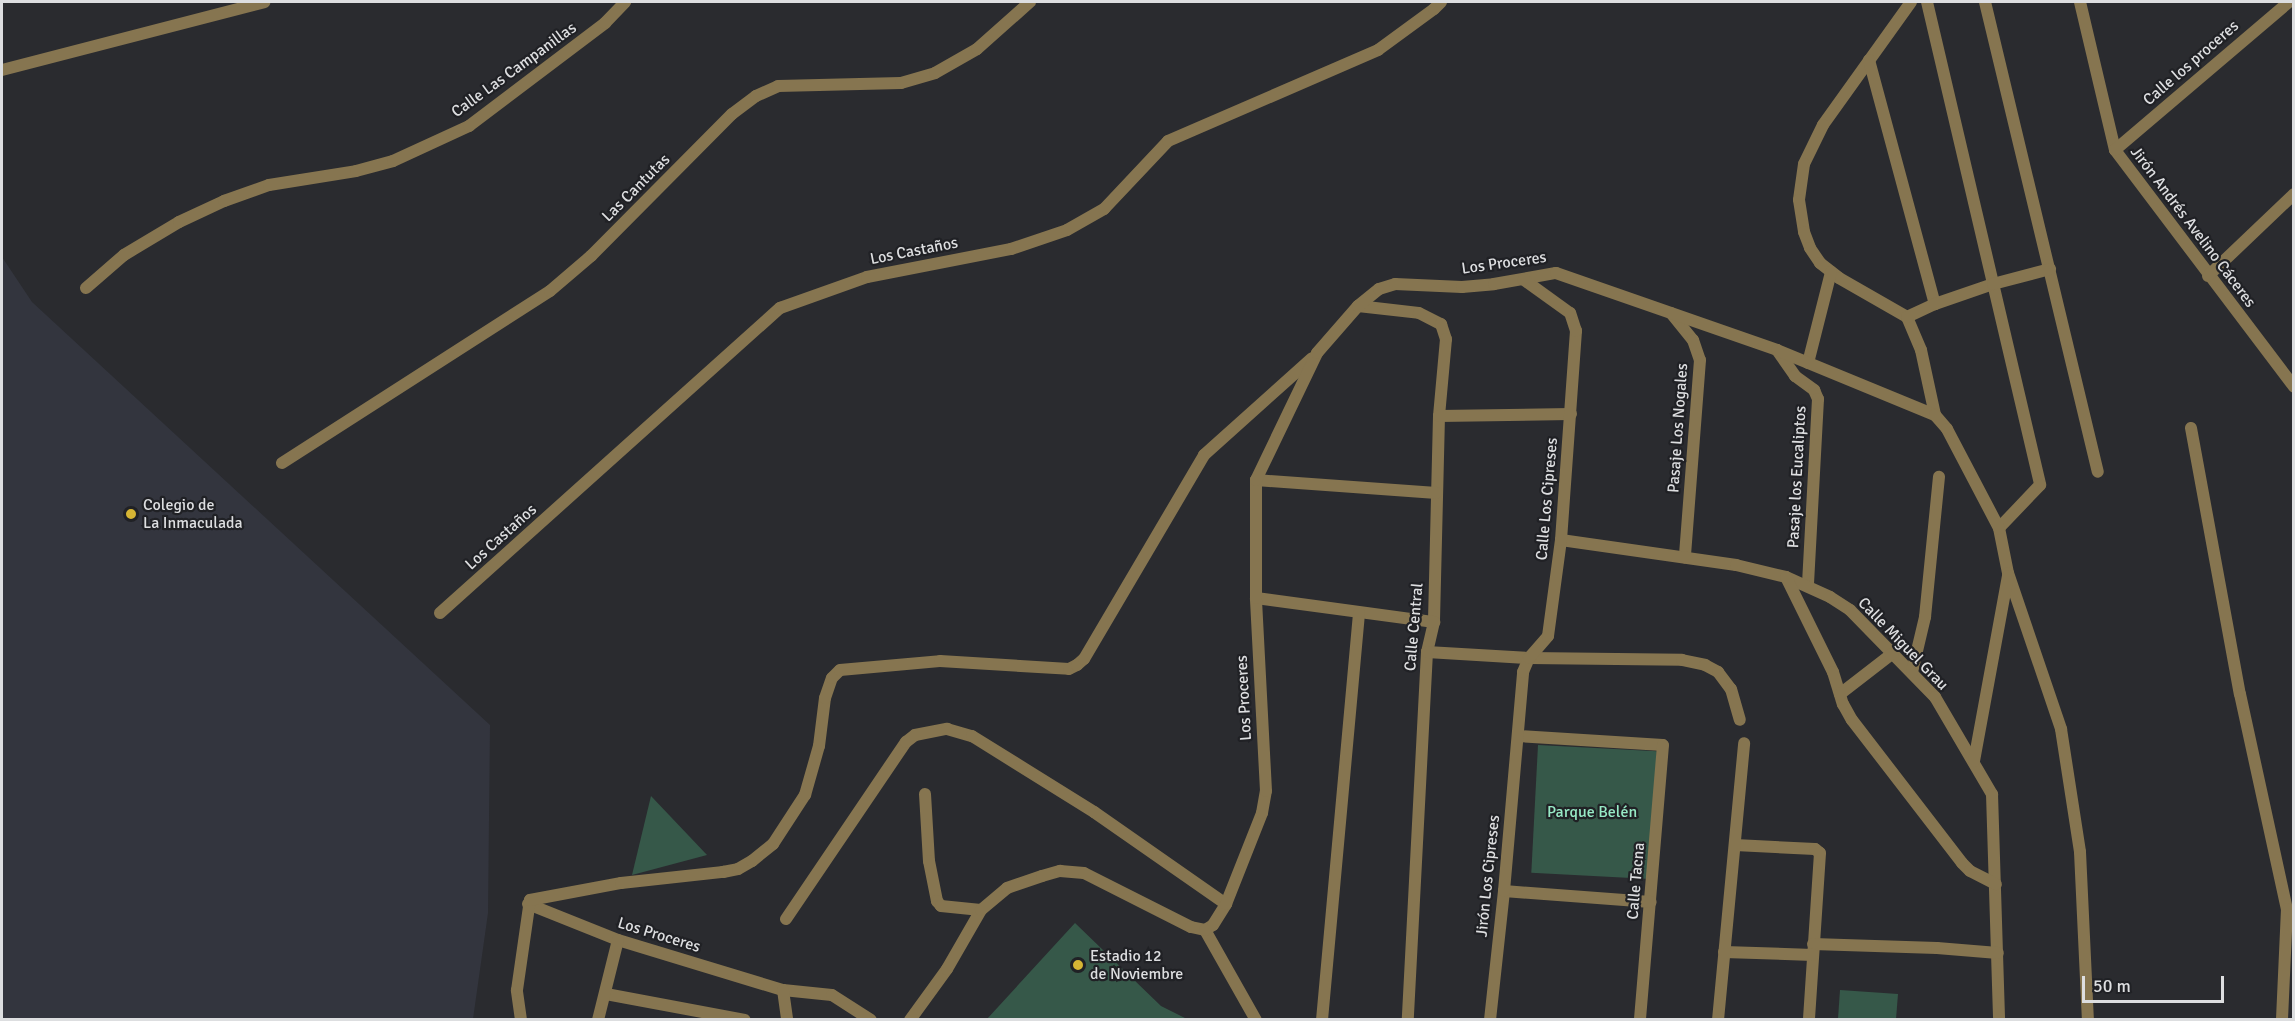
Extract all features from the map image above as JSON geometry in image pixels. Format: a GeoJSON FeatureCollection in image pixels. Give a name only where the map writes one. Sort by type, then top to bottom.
{"type":"FeatureCollection","features":[{"type":"Feature","properties":{"kind":"street"},"geometry":{"type":"LineString","coordinates":[[2,70],[244,4],[264,2]]}},
{"type":"Feature","properties":{"kind":"street","name":"Calle Las Campanillas"},"geometry":{"type":"LineString","coordinates":[[86,288],[124,255],[179,222],[224,201],[269,185],[356,171],[393,161],[469,126],[605,23],[625,2]]}},
{"type":"Feature","properties":{"kind":"street","name":"Las Cantutas"},"geometry":{"type":"LineString","coordinates":[[282,463],[550,291],[591,256],[732,114],[756,96],[778,86],[901,83],[935,73],[976,49],[1030,2]]}},
{"type":"Feature","properties":{"kind":"street","name":"Los Castaños"},"geometry":{"type":"LineString","coordinates":[[440,613],[780,308],[867,277],[1011,249],[1067,230],[1104,209],[1168,141],[1378,50],[1434,9],[1440,2]]}},
{"type":"Feature","properties":{"kind":"street"},"geometry":{"type":"LineString","coordinates":[[1911,2],[1823,124],[1804,164],[1800,180],[1800,215],[1810,248],[1831,272],[1907,317],[1921,350],[1935,415]]}},
{"type":"Feature","properties":{"kind":"street"},"geometry":{"type":"LineString","coordinates":[[1927,2],[2040,485],[1999,528]]}},
{"type":"Feature","properties":{"kind":"street"},"geometry":{"type":"LineString","coordinates":[[1985,2],[2098,472]]}},
{"type":"Feature","properties":{"kind":"street","name":"Jirón Andrés Avelino Cáceres"},"geometry":{"type":"LineString","coordinates":[[2080,2],[2115,150],[2294,387]]}},
{"type":"Feature","properties":{"kind":"street","name":"Calle los proceres"},"geometry":{"type":"LineString","coordinates":[[2115,150],[2291,2]]}},
{"type":"Feature","properties":{"kind":"street"},"geometry":{"type":"LineString","coordinates":[[1869,60],[1935,304]]}},
{"type":"Feature","properties":{"kind":"street"},"geometry":{"type":"LineString","coordinates":[[2208,276],[2294,194]]}},
{"type":"Feature","properties":{"kind":"street"},"geometry":{"type":"LineString","coordinates":[[1907,317],[1935,304],[1993,284],[2050,269]]}},
{"type":"Feature","properties":{"kind":"street"},"geometry":{"type":"LineString","coordinates":[[1808,363],[1831,272]]}},
{"type":"Feature","properties":{"kind":"street","name":"Los Proceres"},"geometry":{"type":"LineString","coordinates":[[1205,930],[1213,925],[1226,904],[1262,813],[1266,791],[1256,598],[1256,480],[1317,353],[1358,306],[1379,288],[1395,284],[1462,287],[1524,280],[1556,273],[1670,312]]}},
{"type":"Feature","properties":{"kind":"street","name":"Calle Los Cipreses"},"geometry":{"type":"LineString","coordinates":[[1518,736],[1523,672],[1529,658],[1548,636],[1561,540],[1576,331],[1570,314],[1524,280]]}},
{"type":"Feature","properties":{"kind":"street","name":"Calle Central"},"geometry":{"type":"LineString","coordinates":[[1358,306],[1419,312],[1442,324],[1446,339],[1439,416],[1434,622],[1427,652],[1408,1020]]}},
{"type":"Feature","properties":{"kind":"street"},"geometry":{"type":"LineString","coordinates":[[1670,312],[1777,350],[1935,415],[1947,429],[1999,528],[2008,573],[2061,729],[2080,852],[2088,1020]]}},
{"type":"Feature","properties":{"kind":"street","name":"Pasaje Los Nogales"},"geometry":{"type":"LineString","coordinates":[[1670,312],[1693,340],[1700,360],[1684,557]]}},
{"type":"Feature","properties":{"kind":"street","name":"Pasaje los Eucaliptos"},"geometry":{"type":"LineString","coordinates":[[1777,350],[1795,376],[1814,390],[1818,399],[1808,586]]}},
{"type":"Feature","properties":{"kind":"street"},"geometry":{"type":"LineString","coordinates":[[520,1020],[517,990],[528,904],[534,897],[621,883],[723,872],[738,869],[752,861],[773,844],[805,795],[819,746],[825,699],[832,678],[840,670],[940,661],[1069,669],[1077,665],[1084,659],[1204,455],[1317,353]]}},
{"type":"Feature","properties":{"kind":"street"},"geometry":{"type":"LineString","coordinates":[[1439,416],[1571,414]]}},
{"type":"Feature","properties":{"kind":"street"},"geometry":{"type":"LineString","coordinates":[[2191,428],[2240,694],[2290,909],[2282,1020]]}},
{"type":"Feature","properties":{"kind":"street"},"geometry":{"type":"LineString","coordinates":[[1912,672],[1925,617],[1939,477]]}},
{"type":"Feature","properties":{"kind":"street"},"geometry":{"type":"LineString","coordinates":[[1256,480],[1437,494]]}},
{"type":"Feature","properties":{"kind":"street","name":"Calle Miguel Grau"},"geometry":{"type":"LineString","coordinates":[[1561,540],[1736,565],[1786,577],[1808,586],[1850,610],[1935,697],[1992,794],[2000,1020]]}},
{"type":"Feature","properties":{"kind":"street"},"geometry":{"type":"LineString","coordinates":[[1974,761],[2008,573]]}},
{"type":"Feature","properties":{"kind":"street"},"geometry":{"type":"LineString","coordinates":[[1786,577],[1829,663],[1852,720],[1962,863],[1970,871],[1996,884]]}},
{"type":"Feature","properties":{"kind":"street"},"geometry":{"type":"LineString","coordinates":[[1256,598],[1359,614],[1434,622]]}},
{"type":"Feature","properties":{"kind":"street"},"geometry":{"type":"LineString","coordinates":[[1322,1020],[1359,614]]}},
{"type":"Feature","properties":{"kind":"street"},"geometry":{"type":"LineString","coordinates":[[1427,652],[1529,658],[1672,660],[1705,665],[1718,672],[1731,689],[1740,720]]}},
{"type":"Feature","properties":{"kind":"street"},"geometry":{"type":"LineString","coordinates":[[1840,694],[1893,653]]}},
{"type":"Feature","properties":{"kind":"street"},"geometry":{"type":"LineString","coordinates":[[786,919],[906,742],[922,733],[947,729],[972,736],[1074,800],[1226,904]]}},
{"type":"Feature","properties":{"kind":"street","name":"Calle Tacna"},"geometry":{"type":"LineString","coordinates":[[1518,736],[1663,745],[1640,1020]]}},
{"type":"Feature","properties":{"kind":"street","name":"Jirón Los Cipreses"},"geometry":{"type":"LineString","coordinates":[[1490,1020],[1518,736]]}},
{"type":"Feature","properties":{"kind":"street"},"geometry":{"type":"LineString","coordinates":[[1718,1020],[1744,743]]}},
{"type":"Feature","properties":{"kind":"street"},"geometry":{"type":"LineString","coordinates":[[925,794],[929,861],[937,901],[941,906],[981,910]]}},
{"type":"Feature","properties":{"kind":"street"},"geometry":{"type":"LineString","coordinates":[[1735,845],[1818,850],[1809,1020]]}},
{"type":"Feature","properties":{"kind":"street"},"geometry":{"type":"LineString","coordinates":[[910,1020],[947,969],[981,910],[1007,888],[1060,871],[1084,873],[1191,927],[1205,930],[1256,1020]]}},
{"type":"Feature","properties":{"kind":"street"},"geometry":{"type":"LineString","coordinates":[[1504,891],[1651,902]]}},
{"type":"Feature","properties":{"kind":"street","name":"Los Proceres"},"geometry":{"type":"LineString","coordinates":[[528,904],[618,940],[783,990],[832,995],[871,1020]]}},
{"type":"Feature","properties":{"kind":"street"},"geometry":{"type":"LineString","coordinates":[[598,1020],[618,940]]}},
{"type":"Feature","properties":{"kind":"street"},"geometry":{"type":"LineString","coordinates":[[1724,952],[1937,948],[1998,953]]}},
{"type":"Feature","properties":{"kind":"street"},"geometry":{"type":"LineString","coordinates":[[783,990],[787,1020]]}},
{"type":"Feature","properties":{"kind":"street"},"geometry":{"type":"LineString","coordinates":[[606,994],[746,1020]]}},
{"type":"Feature","properties":{"kind":"shaded area","name":"Colegio de La Inmaculada"},"geometry":{"type":"Polygon","coordinates":[[[2,257],[32,302],[490,725],[488,913],[473,1019],[2,1019],[2,257]]]}},
{"type":"Feature","properties":{"kind":"green space","name":"Parque Belén"},"geometry":{"type":"Polygon","coordinates":[[[1538,745],[1657,751],[1650,879],[1531,873],[1538,745]]]}},
{"type":"Feature","properties":{"kind":"green space"},"geometry":{"type":"Polygon","coordinates":[[[651,796],[707,855],[632,875],[651,796]]]}},
{"type":"Feature","properties":{"kind":"green space","name":"Estadio 12 de Noviembre"},"geometry":{"type":"Polygon","coordinates":[[[1075,923],[1161,1006],[1187,1019],[987,1019],[1075,923]]]}},
{"type":"Feature","properties":{"kind":"green space"},"geometry":{"type":"Polygon","coordinates":[[[1840,990],[1898,994],[1896,1019],[1838,1019],[1840,990]]]}},
{"type":"Feature","properties":{"kind":"place","name":"Colegio de La Inmaculada"},"geometry":{"type":"Point","coordinates":[131,514]}},
{"type":"Feature","properties":{"kind":"place","name":"Estadio 12 de Noviembre"},"geometry":{"type":"Point","coordinates":[1078,965]}}]}
